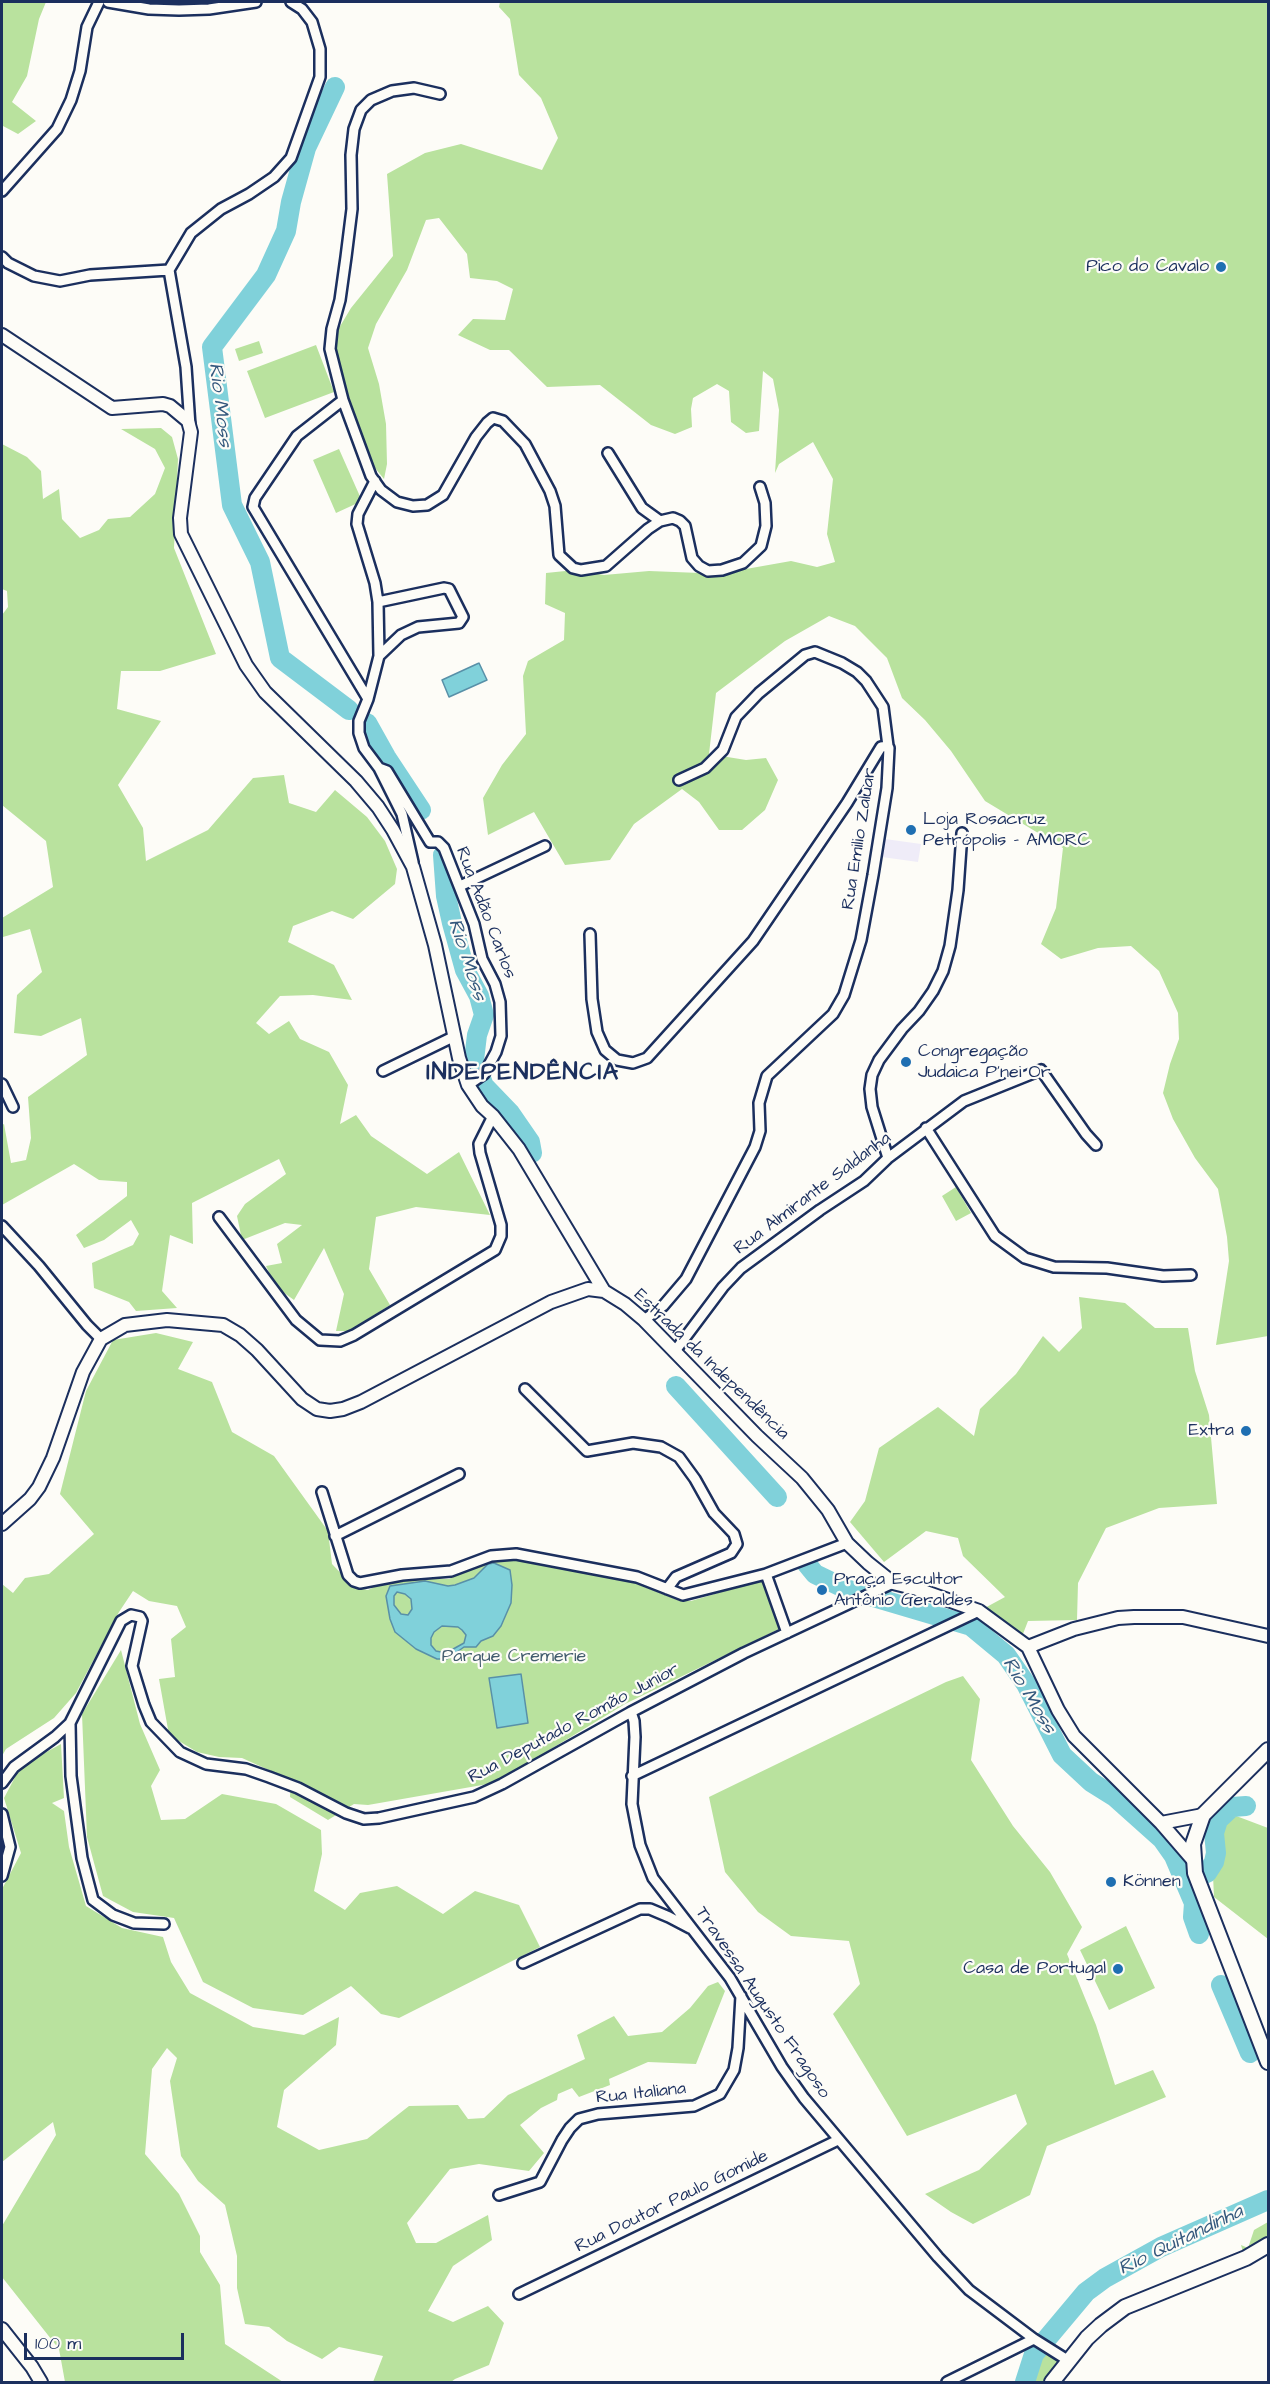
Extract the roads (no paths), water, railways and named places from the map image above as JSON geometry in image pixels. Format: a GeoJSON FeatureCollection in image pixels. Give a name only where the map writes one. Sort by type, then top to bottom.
{"type":"FeatureCollection","features":[{"type":"Feature","properties":{"kind":"main road"},"geometry":{"type":"LineString","coordinates":[[1269,1750],[1203,1815],[1192,1844],[1194,1873],[1269,2062]]}},
{"type":"Feature","properties":{"kind":"main road"},"geometry":{"type":"LineString","coordinates":[[1052,2382],[1101,2325],[1125,2307],[1246,2258],[1269,2245]]}},
{"type":"Feature","properties":{"kind":"street"},"geometry":{"type":"LineString","coordinates":[[2,191],[57,129],[71,100],[80,71],[87,27],[99,2]]}},
{"type":"Feature","properties":{"kind":"street"},"geometry":{"type":"LineString","coordinates":[[108,2],[149,9],[179,10],[209,9],[256,2]]}},
{"type":"Feature","properties":{"kind":"street"},"geometry":{"type":"LineString","coordinates":[[291,2],[302,9],[312,22],[320,49],[320,77],[291,158],[274,177],[221,209],[191,233],[169,270],[186,367],[191,432],[180,518],[181,534],[246,665],[265,692],[326,750],[378,807],[413,867]]}},
{"type":"Feature","properties":{"kind":"street"},"geometry":{"type":"LineString","coordinates":[[440,94],[414,88],[392,91],[371,100],[361,110],[354,129],[351,155],[352,209],[340,300],[332,329],[330,349],[343,400],[375,481],[381,490],[397,502],[413,506],[427,505],[442,495],[476,437],[487,423],[493,418],[498,418],[510,426],[525,444],[550,492],[555,506],[559,555],[573,568],[593,569],[606,566],[648,529],[660,521],[673,518],[685,526],[692,558],[708,571],[722,570],[743,563],[761,546],[766,526],[765,504],[760,487]]}},
{"type":"Feature","properties":{"kind":"street"},"geometry":{"type":"LineString","coordinates":[[2,257],[34,276],[60,281],[90,275],[169,270]]}},
{"type":"Feature","properties":{"kind":"street"},"geometry":{"type":"LineString","coordinates":[[2,335],[112,408],[163,404],[170,406],[188,421],[191,432]]}},
{"type":"Feature","properties":{"kind":"street"},"geometry":{"type":"LineString","coordinates":[[343,400],[297,436],[255,498],[254,507],[368,699]]}},
{"type":"Feature","properties":{"kind":"street"},"geometry":{"type":"LineString","coordinates":[[608,453],[642,508],[660,521]]}},
{"type":"Feature","properties":{"kind":"street"},"geometry":{"type":"LineString","coordinates":[[375,481],[358,514],[357,524],[375,583],[378,602],[379,656],[360,721],[359,733],[364,748],[379,768],[402,814],[413,867],[435,945],[468,1085],[482,1106],[494,1116],[519,1149],[604,1291]]}},
{"type":"Feature","properties":{"kind":"street"},"geometry":{"type":"LineString","coordinates":[[378,602],[444,588],[449,590],[463,617],[459,622],[418,627],[401,635],[379,656]]}},
{"type":"Feature","properties":{"kind":"street"},"geometry":{"type":"LineString","coordinates":[[679,780],[705,768],[723,750],[736,717],[759,693],[805,655],[815,652],[842,663],[866,681],[883,707],[888,746]]}},
{"type":"Feature","properties":{"kind":"street","name":"Rua Emilio Zaluar"},"geometry":{"type":"LineString","coordinates":[[590,934],[592,999],[597,1032],[606,1050],[616,1060],[633,1063],[647,1058],[753,941],[847,803],[880,747],[888,746],[890,752],[887,788],[873,874],[861,940],[844,995],[833,1014],[767,1076],[759,1103],[760,1131],[755,1147],[686,1279],[663,1306],[644,1320]]}},
{"type":"Feature","properties":{"kind":"street","name":"Rua Adão Carlos"},"geometry":{"type":"LineString","coordinates":[[379,768],[387,771],[430,842],[438,842],[444,848],[474,924],[482,959],[495,984],[500,1002],[501,1036],[496,1052],[484,1074],[468,1085]]}},
{"type":"Feature","properties":{"kind":"street"},"geometry":{"type":"LineString","coordinates":[[888,1158],[872,1107],[870,1089],[872,1075],[879,1060],[919,1011],[944,971],[958,890],[962,833]]}},
{"type":"Feature","properties":{"kind":"street"},"geometry":{"type":"LineString","coordinates":[[460,886],[545,846]]}},
{"type":"Feature","properties":{"kind":"street"},"geometry":{"type":"LineString","coordinates":[[383,1071],[455,1036]]}},
{"type":"Feature","properties":{"kind":"street","name":"Rua Almirante Saldanha"},"geometry":{"type":"LineString","coordinates":[[675,1351],[723,1287],[741,1268],[864,1181],[888,1158],[964,1101],[1041,1070],[1096,1145]]}},
{"type":"Feature","properties":{"kind":"street"},"geometry":{"type":"LineString","coordinates":[[2,1084],[13,1107]]}},
{"type":"Feature","properties":{"kind":"street"},"geometry":{"type":"LineString","coordinates":[[219,1217],[296,1320],[320,1340],[340,1341],[354,1335],[495,1250],[501,1236],[501,1225],[479,1144],[494,1116]]}},
{"type":"Feature","properties":{"kind":"street"},"geometry":{"type":"LineString","coordinates":[[926,1128],[995,1236],[1026,1258],[1054,1267],[1107,1268],[1163,1276],[1191,1275]]}},
{"type":"Feature","properties":{"kind":"street"},"geometry":{"type":"LineString","coordinates":[[2,1226],[101,1339],[83,1372],[53,1458],[39,1487],[2,1524]]}},
{"type":"Feature","properties":{"kind":"street","name":"Estrada da Independência"},"geometry":{"type":"LineString","coordinates":[[101,1339],[125,1325],[140,1322],[177,1320],[223,1325],[240,1335],[257,1350],[302,1399],[317,1409],[330,1411],[361,1402],[566,1295],[588,1288],[604,1291],[626,1304],[644,1320],[818,1495],[838,1525],[847,1544],[893,1584],[927,1592],[979,1611],[1028,1647],[1058,1710],[1074,1736],[1161,1823],[1193,1860]]}},
{"type":"Feature","properties":{"kind":"street"},"geometry":{"type":"LineString","coordinates":[[525,1389],[587,1451],[633,1443],[661,1448],[679,1457],[695,1479],[714,1513],[734,1534],[736,1548],[731,1553],[681,1574],[671,1581],[667,1589]]}},
{"type":"Feature","properties":{"kind":"street"},"geometry":{"type":"LineString","coordinates":[[335,1536],[459,1474]]}},
{"type":"Feature","properties":{"kind":"street"},"geometry":{"type":"LineString","coordinates":[[322,1492],[348,1575],[360,1583],[402,1575],[452,1571],[491,1556],[516,1554],[637,1577],[683,1595],[766,1574],[847,1544]]}},
{"type":"Feature","properties":{"kind":"street"},"geometry":{"type":"LineString","coordinates":[[766,1574],[787,1633]]}},
{"type":"Feature","properties":{"kind":"street","name":"Rua Deputado Romão Junior"},"geometry":{"type":"LineString","coordinates":[[2,1783],[14,1767],[70,1723],[121,1621],[131,1615],[140,1617],[142,1621],[132,1666],[144,1705],[151,1722],[180,1752],[206,1764],[246,1769],[269,1777],[364,1819],[379,1818],[474,1797],[502,1784],[631,1712],[787,1633],[893,1584]]}},
{"type":"Feature","properties":{"kind":"street"},"geometry":{"type":"LineString","coordinates":[[632,1776],[979,1611]]}},
{"type":"Feature","properties":{"kind":"street"},"geometry":{"type":"LineString","coordinates":[[1028,1647],[1074,1629],[1118,1618],[1134,1617],[1183,1617],[1269,1636]]}},
{"type":"Feature","properties":{"kind":"street","name":"Travessa Augusto Fragoso"},"geometry":{"type":"LineString","coordinates":[[631,1712],[635,1737],[632,1804],[635,1825],[653,1878],[741,1996],[782,2067],[838,2140],[951,2273],[969,2290],[1034,2339],[1069,2361]]}},
{"type":"Feature","properties":{"kind":"street"},"geometry":{"type":"LineString","coordinates":[[70,1723],[70,1776],[82,1858],[93,1900],[112,1915],[134,1923],[164,1924]]}},
{"type":"Feature","properties":{"kind":"street"},"geometry":{"type":"LineString","coordinates":[[2,1814],[10,1846],[2,1876]]}},
{"type":"Feature","properties":{"kind":"street"},"geometry":{"type":"LineString","coordinates":[[1161,1823],[1203,1815]]}},
{"type":"Feature","properties":{"kind":"street"},"geometry":{"type":"LineString","coordinates":[[523,1963],[640,1909],[650,1909],[694,1930]]}},
{"type":"Feature","properties":{"kind":"street","name":"Rua Italiana"},"geometry":{"type":"LineString","coordinates":[[500,2195],[540,2182],[562,2140],[579,2119],[598,2114],[694,2106],[720,2094],[734,2070],[738,2048],[741,1996]]}},
{"type":"Feature","properties":{"kind":"street","name":"Rua Doutor Paulo Gomide"},"geometry":{"type":"LineString","coordinates":[[519,2294],[838,2140]]}},
{"type":"Feature","properties":{"kind":"street"},"geometry":{"type":"LineString","coordinates":[[2,2329],[32,2367],[40,2382]]}},
{"type":"Feature","properties":{"kind":"street"},"geometry":{"type":"LineString","coordinates":[[947,2382],[1034,2339]]}},
{"type":"Feature","properties":{"kind":"water"},"geometry":{"type":"Polygon","coordinates":[[[479,663],[487,680],[449,697],[442,680],[479,663]]]}},
{"type":"Feature","properties":{"kind":"water"},"geometry":{"type":"Polygon","coordinates":[[[494,1563],[510,1570],[512,1585],[511,1603],[501,1626],[493,1636],[481,1641],[476,1647],[464,1647],[447,1659],[437,1659],[416,1649],[395,1632],[386,1596],[390,1586],[425,1581],[448,1586],[455,1585],[474,1578],[488,1564],[494,1563]],[[397,1592],[394,1596],[394,1605],[401,1614],[408,1615],[412,1609],[411,1599],[397,1592]],[[442,1626],[434,1632],[431,1638],[431,1645],[436,1651],[446,1653],[464,1643],[466,1635],[462,1630],[458,1627],[442,1626]]]}},
{"type":"Feature","properties":{"kind":"water"},"geometry":{"type":"Polygon","coordinates":[[[521,1674],[528,1723],[497,1728],[489,1678],[521,1674]]]}},
{"type":"Feature","properties":{"kind":"waterway","name":"Rio Moss"},"geometry":{"type":"LineString","coordinates":[[335,87],[306,148],[291,202],[286,231],[266,275],[212,347],[232,505],[260,562],[280,658],[349,710]]}},
{"type":"Feature","properties":{"kind":"waterway","name":"Rio Moss"},"geometry":{"type":"LineString","coordinates":[[367,723],[421,810]]}},
{"type":"Feature","properties":{"kind":"waterway","name":"Rio Moss"},"geometry":{"type":"LineString","coordinates":[[443,855],[446,896],[452,923],[465,970],[479,996],[484,1015],[477,1035],[474,1060],[484,1086],[510,1113],[530,1142],[532,1153]]}},
{"type":"Feature","properties":{"kind":"waterway","name":"Rio Moss"},"geometry":{"type":"LineString","coordinates":[[676,1386],[777,1497]]}},
{"type":"Feature","properties":{"kind":"waterway","name":"Rio Moss"},"geometry":{"type":"LineString","coordinates":[[806,1563],[815,1574],[846,1589],[971,1626],[1006,1655],[1026,1684],[1062,1755],[1091,1782],[1115,1797],[1162,1839],[1174,1856],[1194,1903],[1193,1917],[1199,1934]]}},
{"type":"Feature","properties":{"kind":"waterway","name":"Rio Quitandinha"},"geometry":{"type":"LineString","coordinates":[[1207,1873],[1214,1862],[1216,1853],[1214,1833],[1218,1820],[1232,1807],[1246,1806]]}},
{"type":"Feature","properties":{"kind":"waterway","name":"Rio Quitandinha"},"geometry":{"type":"LineString","coordinates":[[1221,1985],[1250,2053]]}},
{"type":"Feature","properties":{"kind":"waterway","name":"Rio Quitandinha"},"geometry":{"type":"LineString","coordinates":[[1025,2382],[1034,2354],[1086,2292],[1105,2278],[1161,2247],[1268,2200]]}},
{"type":"Feature","properties":{"kind":"place","name":"Pico do Cavalo"},"geometry":{"type":"Point","coordinates":[1221,267]}},
{"type":"Feature","properties":{"kind":"place","name":"Loja Rosacruz Petrópolis - AMORC"},"geometry":{"type":"Point","coordinates":[911,830]}},
{"type":"Feature","properties":{"kind":"place","name":"Congregação Judaica P'nei Or"},"geometry":{"type":"Point","coordinates":[906,1062]}},
{"type":"Feature","properties":{"kind":"place","name":"Extra"},"geometry":{"type":"Point","coordinates":[1246,1431]}},
{"type":"Feature","properties":{"kind":"place","name":"Praça Escultor Antônio Geraldes"},"geometry":{"type":"Point","coordinates":[822,1590]}},
{"type":"Feature","properties":{"kind":"place","name":"Können"},"geometry":{"type":"Point","coordinates":[1111,1882]}},
{"type":"Feature","properties":{"kind":"place","name":"Casa de Portugal"},"geometry":{"type":"Point","coordinates":[1118,1969]}},
{"type":"Feature","properties":{"kind":"district","name":"INDEPENDÊNCIA"},"geometry":{"type":"Point","coordinates":[523,1074]}},
{"type":"Feature","properties":{"kind":"park label","name":"Parque Cremerie"},"geometry":{"type":"Point","coordinates":[514,1657]}}]}
